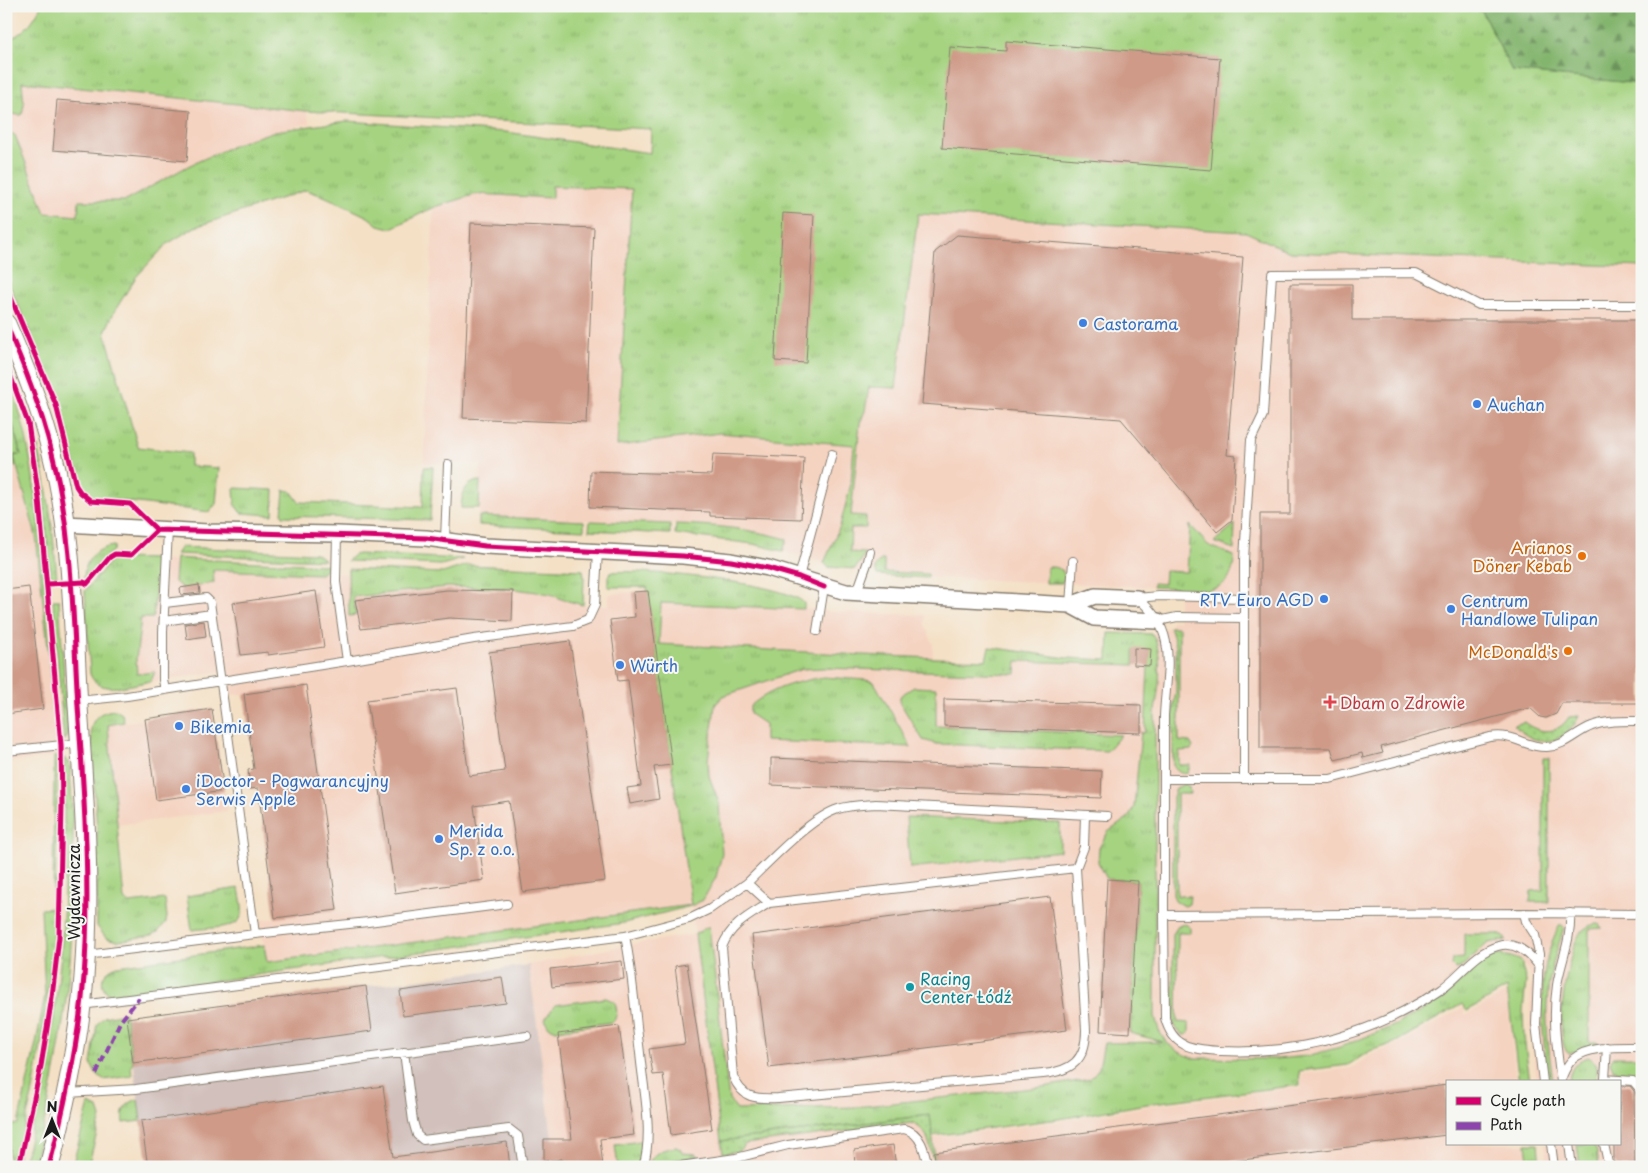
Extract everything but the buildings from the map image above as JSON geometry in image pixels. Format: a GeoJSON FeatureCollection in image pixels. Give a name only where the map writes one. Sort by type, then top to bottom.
{"type":"FeatureCollection","features":[{"type":"Feature","properties":{"kind":"street","name":"Wydawnicza"},"geometry":{"type":"LineString","coordinates":[[6,324],[36,394],[53,454],[66,524],[81,743],[87,885],[86,955],[82,1004],[67,1093],[49,1167]]}},
{"type":"Feature","properties":{"kind":"street"},"geometry":{"type":"LineString","coordinates":[[66,524],[168,530],[337,534],[445,540],[485,546],[706,558],[768,568],[846,592],[1070,605],[1095,596],[1137,598]]}},
{"type":"Feature","properties":{"kind":"street"},"geometry":{"type":"LineString","coordinates":[[1070,605],[1094,618],[1158,621]]}},
{"type":"Feature","properties":{"kind":"lane"},"geometry":{"type":"LineString","coordinates":[[1244,780],[1244,560],[1252,440],[1263,415],[1272,274],[1416,273],[1479,305],[1642,305]]}},
{"type":"Feature","properties":{"kind":"lane"},"geometry":{"type":"LineString","coordinates":[[799,577],[832,454]]}},
{"type":"Feature","properties":{"kind":"lane"},"geometry":{"type":"LineString","coordinates":[[445,540],[448,464]]}},
{"type":"Feature","properties":{"kind":"lane"},"geometry":{"type":"LineString","coordinates":[[165,690],[163,680],[164,621],[168,530]]}},
{"type":"Feature","properties":{"kind":"lane"},"geometry":{"type":"LineString","coordinates":[[337,534],[336,582],[346,661]]}},
{"type":"Feature","properties":{"kind":"lane"},"geometry":{"type":"LineString","coordinates":[[78,701],[165,690],[474,639],[573,626],[588,620],[596,605],[598,551]]}},
{"type":"Feature","properties":{"kind":"lane"},"geometry":{"type":"LineString","coordinates":[[857,592],[870,552]]}},
{"type":"Feature","properties":{"kind":"lane"},"geometry":{"type":"LineString","coordinates":[[1070,605],[1074,561]]}},
{"type":"Feature","properties":{"kind":"lane"},"geometry":{"type":"LineString","coordinates":[[816,631],[824,586]]}},
{"type":"Feature","properties":{"kind":"lane"},"geometry":{"type":"LineString","coordinates":[[1137,598],[1158,596],[1244,598]]}},
{"type":"Feature","properties":{"kind":"lane"},"geometry":{"type":"LineString","coordinates":[[165,603],[206,598],[210,602],[255,934]]}},
{"type":"Feature","properties":{"kind":"lane"},"geometry":{"type":"LineString","coordinates":[[1137,598],[1146,605],[1158,621],[1164,633],[1168,653],[1168,688],[1164,711],[1164,1007],[1168,1031],[1176,1040],[1186,1046],[1197,1049],[1238,1052],[1278,1050],[1318,1044],[1405,1011],[1446,986],[1479,955],[1499,945],[1509,944],[1517,947],[1533,958],[1539,966]]}},
{"type":"Feature","properties":{"kind":"lane"},"geometry":{"type":"LineString","coordinates":[[164,621],[211,614]]}},
{"type":"Feature","properties":{"kind":"lane"},"geometry":{"type":"LineString","coordinates":[[1158,621],[1177,617],[1244,618]]}},
{"type":"Feature","properties":{"kind":"lane"},"geometry":{"type":"LineString","coordinates":[[1165,779],[1330,779],[1490,737],[1505,736],[1531,745],[1546,747],[1559,744],[1593,725],[1617,721],[1642,721]]}},
{"type":"Feature","properties":{"kind":"lane"},"geometry":{"type":"LineString","coordinates":[[6,751],[81,743]]}},
{"type":"Feature","properties":{"kind":"lane"},"geometry":{"type":"LineString","coordinates":[[82,1004],[625,936],[689,919],[710,909],[747,883],[817,820],[836,810],[853,805],[876,804],[1107,816]]}},
{"type":"Feature","properties":{"kind":"lane"},"geometry":{"type":"LineString","coordinates":[[1076,868],[769,903],[727,934],[722,947],[731,1065],[737,1086],[743,1093],[751,1097],[762,1099],[778,1098],[1043,1074],[1061,1071],[1074,1064],[1081,1055],[1086,1040],[1076,868],[1084,847],[1085,815]]}},
{"type":"Feature","properties":{"kind":"lane"},"geometry":{"type":"LineString","coordinates":[[747,883],[769,903]]}},
{"type":"Feature","properties":{"kind":"lane"},"geometry":{"type":"LineString","coordinates":[[86,955],[508,904]]}},
{"type":"Feature","properties":{"kind":"lane"},"geometry":{"type":"LineString","coordinates":[[1524,913],[1537,944],[1539,966],[1536,1024],[1543,1080]]}},
{"type":"Feature","properties":{"kind":"lane"},"geometry":{"type":"LineString","coordinates":[[1561,1080],[1555,1027],[1555,1002],[1560,969],[1570,930],[1570,913]]}},
{"type":"Feature","properties":{"kind":"lane"},"geometry":{"type":"LineString","coordinates":[[1164,915],[1642,914]]}},
{"type":"Feature","properties":{"kind":"lane"},"geometry":{"type":"LineString","coordinates":[[625,936],[647,1125],[647,1153],[643,1167]]}},
{"type":"Feature","properties":{"kind":"lane"},"geometry":{"type":"LineString","coordinates":[[67,1093],[136,1089],[527,1036]]}},
{"type":"Feature","properties":{"kind":"lane"},"geometry":{"type":"LineString","coordinates":[[1561,1080],[1567,1066],[1577,1056],[1607,1048],[1642,1048]]}},
{"type":"Feature","properties":{"kind":"lane"},"geometry":{"type":"LineString","coordinates":[[1605,1080],[1607,1048]]}},
{"type":"Feature","properties":{"kind":"lane"},"geometry":{"type":"LineString","coordinates":[[404,1052],[413,1121],[417,1136],[423,1140],[509,1129],[518,1136],[523,1167]]}},
{"type":"Feature","properties":{"kind":"lane"},"geometry":{"type":"LineString","coordinates":[[1620,1081],[1633,1081],[1639,1088],[1641,1096],[1641,1167]]}},
{"type":"Feature","properties":{"kind":"lane"},"geometry":{"type":"LineString","coordinates":[[673,1167],[736,1158],[788,1145],[904,1129],[910,1130],[918,1138],[928,1167]]}},
{"type":"Feature","properties":{"kind":"lane"},"geometry":{"type":"LineString","coordinates":[[1551,1146],[1554,1167]]}},
{"type":"Feature","properties":{"kind":"lane"},"geometry":{"type":"LineString","coordinates":[[1569,1146],[1572,1167]]}},
{"type":"Feature","properties":{"kind":"lane"},"geometry":{"type":"LineString","coordinates":[[1604,1146],[1608,1163],[1613,1167]]}},
{"type":"Feature","properties":{"kind":"shaded area"},"geometry":{"type":"Polygon","coordinates":[[[6,67],[306,111],[310,123],[275,131],[242,142],[190,165],[125,201],[36,272],[6,207],[6,67]]]}},
{"type":"Feature","properties":{"kind":"shaded area"},"geometry":{"type":"Polygon","coordinates":[[[633,176],[618,446],[720,433],[854,445],[869,386],[896,387],[917,214],[1246,232],[1290,252],[1642,267],[1642,1167],[1548,1167],[1545,1146],[1620,1146],[1620,1080],[1537,1080],[1530,1025],[1532,980],[1528,969],[1521,961],[1512,956],[1487,958],[1442,999],[1396,1025],[1323,1052],[1277,1059],[1199,1059],[1183,1055],[1162,1037],[1155,1016],[1155,710],[1159,693],[1159,668],[1157,642],[1152,634],[1170,627],[1172,621],[1179,621],[1179,588],[877,575],[874,572],[828,567],[824,563],[783,551],[787,540],[755,532],[707,525],[479,516],[481,464],[424,463],[433,216],[435,207],[489,191],[633,176]]]}},
{"type":"Feature","properties":{"kind":"shaded area"},"geometry":{"type":"Polygon","coordinates":[[[6,402],[21,456],[13,456],[35,536],[56,724],[54,757],[6,762],[6,402]]]}},
{"type":"Feature","properties":{"kind":"shaded area"},"geometry":{"type":"Polygon","coordinates":[[[158,560],[175,561],[212,570],[554,580],[577,605],[609,605],[609,594],[648,591],[660,675],[716,666],[856,656],[659,644],[661,603],[925,615],[925,625],[933,644],[933,657],[1148,666],[1135,1033],[1130,1106],[933,1136],[933,1138],[1056,1122],[1157,1105],[1302,1087],[1301,1074],[1351,1068],[1372,1054],[1396,1045],[1463,1008],[1466,1015],[1507,992],[1516,1080],[1446,1080],[1446,1146],[1525,1146],[1528,1167],[556,1167],[529,965],[627,945],[695,934],[691,906],[266,962],[261,920],[275,918],[258,788],[250,789],[248,770],[254,769],[244,694],[232,695],[228,670],[108,688],[156,581],[158,560]]]}},
{"type":"Feature","properties":{"kind":"shaded area"},"geometry":{"type":"Polygon","coordinates":[[[212,709],[227,811],[117,825],[108,725],[212,709]]]}},
{"type":"Feature","properties":{"kind":"shaded area"},"geometry":{"type":"Polygon","coordinates":[[[529,965],[556,1167],[148,1167],[127,1018],[529,965]]]}},
{"type":"Feature","properties":{"kind":"green space"},"geometry":{"type":"Polygon","coordinates":[[[41,6],[1426,6],[1482,11],[1512,71],[1642,84],[1642,267],[1290,252],[1246,232],[918,214],[896,388],[869,387],[865,411],[860,423],[851,515],[866,516],[866,528],[851,528],[850,552],[865,553],[855,569],[828,567],[824,563],[840,526],[851,484],[854,445],[720,433],[617,446],[632,189],[552,186],[552,198],[477,194],[435,207],[391,228],[378,225],[368,217],[326,197],[306,190],[195,227],[167,244],[136,277],[114,312],[105,332],[138,447],[190,453],[190,466],[219,468],[216,504],[209,512],[91,497],[81,486],[60,407],[6,277],[6,133],[15,135],[45,213],[78,216],[79,201],[125,201],[190,165],[242,142],[275,131],[347,121],[506,132],[650,153],[651,129],[306,111],[22,82],[24,104],[22,115],[6,114],[6,40],[18,35],[27,27],[41,6]]]}},
{"type":"Feature","properties":{"kind":"green space"},"geometry":{"type":"Polygon","coordinates":[[[1426,6],[1642,6],[1642,84],[1512,71],[1482,11],[1426,6]]]}},
{"type":"Feature","properties":{"kind":"green space"},"geometry":{"type":"Polygon","coordinates":[[[12,388],[29,451],[35,494],[56,722],[36,536],[14,456],[19,455],[13,455],[15,466],[6,467],[6,404],[21,455],[6,399],[6,389],[12,388]]]}},
{"type":"Feature","properties":{"kind":"green space"},"geometry":{"type":"Polygon","coordinates":[[[36,446],[38,446],[48,496],[57,580],[50,574],[44,503],[36,446]]]}},
{"type":"Feature","properties":{"kind":"green space"},"geometry":{"type":"Polygon","coordinates":[[[424,467],[433,467],[430,520],[283,516],[282,514],[284,490],[291,491],[299,502],[423,507],[424,467]]]}},
{"type":"Feature","properties":{"kind":"green space"},"geometry":{"type":"Polygon","coordinates":[[[480,481],[479,508],[461,508],[465,490],[471,484],[480,481]]]}},
{"type":"Feature","properties":{"kind":"green space"},"geometry":{"type":"Polygon","coordinates":[[[234,488],[274,490],[273,515],[241,513],[235,505],[234,488]]]}},
{"type":"Feature","properties":{"kind":"green space"},"geometry":{"type":"Polygon","coordinates":[[[479,516],[584,521],[584,530],[479,525],[479,516]]]}},
{"type":"Feature","properties":{"kind":"green space"},"geometry":{"type":"Polygon","coordinates":[[[590,521],[670,524],[670,534],[589,530],[590,521]]]}},
{"type":"Feature","properties":{"kind":"green space"},"geometry":{"type":"Polygon","coordinates":[[[676,524],[732,528],[787,539],[783,551],[753,544],[675,534],[676,524]]]}},
{"type":"Feature","properties":{"kind":"green space"},"geometry":{"type":"Polygon","coordinates":[[[1235,524],[1234,549],[1214,542],[1235,524]]]}},
{"type":"Feature","properties":{"kind":"green space"},"geometry":{"type":"Polygon","coordinates":[[[1190,525],[1208,545],[1234,556],[1233,568],[1229,577],[1224,583],[1209,590],[1179,591],[1178,588],[1153,587],[1153,583],[1164,584],[1165,571],[1187,572],[1190,525]]]}},
{"type":"Feature","properties":{"kind":"green space"},"geometry":{"type":"Polygon","coordinates":[[[114,546],[114,549],[84,579],[88,561],[92,556],[101,549],[114,546]]]}},
{"type":"Feature","properties":{"kind":"green space"},"geometry":{"type":"Polygon","coordinates":[[[181,547],[316,553],[325,560],[176,554],[181,547]]]}},
{"type":"Feature","properties":{"kind":"green space"},"geometry":{"type":"Polygon","coordinates":[[[354,555],[463,559],[441,565],[347,561],[354,555]]]}},
{"type":"Feature","properties":{"kind":"green space"},"geometry":{"type":"Polygon","coordinates":[[[113,558],[158,560],[153,618],[141,618],[136,660],[137,674],[155,672],[151,681],[108,687],[94,681],[90,674],[85,591],[113,558]]]}},
{"type":"Feature","properties":{"kind":"green space"},"geometry":{"type":"Polygon","coordinates":[[[176,558],[327,565],[326,570],[321,574],[213,570],[214,583],[182,588],[174,581],[176,558]]]}},
{"type":"Feature","properties":{"kind":"green space"},"geometry":{"type":"Polygon","coordinates":[[[881,560],[884,560],[884,572],[928,574],[928,578],[877,575],[875,567],[881,560]]]}},
{"type":"Feature","properties":{"kind":"green space"},"geometry":{"type":"Polygon","coordinates":[[[467,565],[583,570],[583,605],[551,594],[508,588],[447,587],[353,597],[356,615],[349,616],[348,569],[443,573],[467,565]]]}},
{"type":"Feature","properties":{"kind":"green space"},"geometry":{"type":"Polygon","coordinates":[[[1047,567],[1061,569],[1065,577],[1062,583],[1046,583],[1047,567]]]}},
{"type":"Feature","properties":{"kind":"green space"},"geometry":{"type":"Polygon","coordinates":[[[612,572],[628,572],[712,579],[771,589],[792,596],[804,603],[804,609],[661,603],[659,644],[986,660],[989,647],[1067,658],[1108,660],[1109,633],[1152,634],[1158,650],[1160,671],[1155,710],[1155,1016],[1159,1031],[1166,1042],[1177,1051],[1192,1058],[1277,1059],[1307,1056],[1340,1047],[1396,1025],[1442,999],[1486,958],[1504,955],[1521,961],[1526,981],[1523,1011],[1524,1037],[1530,1080],[1519,1080],[1507,988],[1467,1011],[1462,1004],[1394,1043],[1370,1051],[1348,1065],[1299,1071],[1300,1085],[1153,1103],[1059,1119],[932,1136],[930,1115],[721,1141],[695,934],[709,926],[729,1100],[737,1110],[855,1107],[1043,1087],[1090,1079],[1099,1068],[1104,1043],[1163,1042],[1130,1033],[1138,881],[1107,879],[1098,862],[1099,848],[1108,832],[1129,817],[1134,807],[1141,733],[1145,732],[1148,666],[1150,666],[1134,648],[1134,665],[1017,661],[1016,674],[802,669],[723,696],[715,705],[708,760],[709,776],[719,803],[722,854],[716,877],[703,900],[691,906],[624,923],[116,995],[110,995],[106,991],[102,982],[103,978],[108,971],[118,966],[264,945],[267,962],[691,905],[647,587],[608,587],[608,576],[612,572]]]}},
{"type":"Feature","properties":{"kind":"green space"},"geometry":{"type":"Polygon","coordinates":[[[53,600],[59,600],[68,736],[64,741],[53,600]]]}},
{"type":"Feature","properties":{"kind":"green space"},"geometry":{"type":"Polygon","coordinates":[[[1170,627],[1179,627],[1179,741],[1190,742],[1193,747],[1191,750],[1179,751],[1179,765],[1190,765],[1188,773],[1179,772],[1173,765],[1176,646],[1170,627]]]}},
{"type":"Feature","properties":{"kind":"green space"},"geometry":{"type":"Polygon","coordinates":[[[823,677],[874,682],[911,747],[765,741],[765,724],[750,714],[750,706],[776,690],[802,681],[823,677]]]}},
{"type":"Feature","properties":{"kind":"green space"},"geometry":{"type":"Polygon","coordinates":[[[914,687],[936,688],[936,726],[1121,735],[1107,751],[937,744],[923,740],[899,701],[901,695],[914,687]]]}},
{"type":"Feature","properties":{"kind":"green space"},"geometry":{"type":"Polygon","coordinates":[[[116,710],[122,714],[124,722],[108,725],[124,900],[129,903],[165,899],[167,917],[166,922],[158,932],[152,935],[118,941],[106,938],[97,926],[97,831],[91,730],[96,717],[107,711],[116,710]]]}},
{"type":"Feature","properties":{"kind":"green space"},"geometry":{"type":"Polygon","coordinates":[[[1579,716],[1566,734],[1558,739],[1549,741],[1531,738],[1514,725],[1524,722],[1536,729],[1548,731],[1554,730],[1565,723],[1569,717],[1579,716]]]}},
{"type":"Feature","properties":{"kind":"green space"},"geometry":{"type":"Polygon","coordinates":[[[57,756],[54,942],[41,1045],[33,1091],[15,1167],[10,1167],[6,1126],[18,1124],[45,995],[41,909],[53,908],[54,757],[57,756]]]}},
{"type":"Feature","properties":{"kind":"green space"},"geometry":{"type":"Polygon","coordinates":[[[64,758],[69,762],[70,768],[73,907],[64,1017],[53,1079],[33,1167],[23,1167],[46,1061],[55,1008],[61,954],[64,905],[64,758]]]}},
{"type":"Feature","properties":{"kind":"green space"},"geometry":{"type":"Polygon","coordinates":[[[1543,758],[1549,758],[1549,902],[1530,902],[1531,891],[1543,890],[1543,758]]]}},
{"type":"Feature","properties":{"kind":"green space"},"geometry":{"type":"Polygon","coordinates":[[[1185,784],[1189,787],[1190,794],[1177,794],[1177,896],[1190,896],[1189,904],[1185,906],[1176,902],[1173,895],[1173,797],[1176,788],[1185,784]]]}},
{"type":"Feature","properties":{"kind":"green space"},"geometry":{"type":"Polygon","coordinates":[[[906,817],[1060,823],[1060,851],[910,868],[906,817]]]}},
{"type":"Feature","properties":{"kind":"green space"},"geometry":{"type":"Polygon","coordinates":[[[239,888],[242,912],[237,922],[232,925],[192,930],[187,896],[239,888]]]}},
{"type":"Feature","properties":{"kind":"green space"},"geometry":{"type":"Polygon","coordinates":[[[1185,924],[1190,927],[1190,933],[1178,933],[1177,1022],[1189,1023],[1189,1033],[1185,1035],[1177,1029],[1173,1020],[1173,934],[1178,926],[1185,924]]]}},
{"type":"Feature","properties":{"kind":"green space"},"geometry":{"type":"Polygon","coordinates":[[[1599,924],[1602,928],[1589,929],[1589,1042],[1598,1042],[1598,1047],[1584,1048],[1569,1054],[1564,1046],[1562,1015],[1570,959],[1579,935],[1585,928],[1599,924]]]}},
{"type":"Feature","properties":{"kind":"green space"},"geometry":{"type":"Polygon","coordinates":[[[1560,925],[1562,925],[1564,927],[1552,967],[1547,1000],[1548,1041],[1553,1080],[1549,1080],[1544,1043],[1542,1002],[1546,961],[1560,925]]]}},
{"type":"Feature","properties":{"kind":"green space"},"geometry":{"type":"Polygon","coordinates":[[[1464,934],[1499,934],[1507,940],[1488,943],[1460,968],[1455,969],[1452,966],[1452,959],[1464,958],[1464,934]]]}},
{"type":"Feature","properties":{"kind":"green space"},"geometry":{"type":"Polygon","coordinates":[[[606,998],[615,1002],[617,1012],[613,1022],[556,1030],[548,1026],[545,1019],[555,1005],[606,998]]]}},
{"type":"Feature","properties":{"kind":"green space"},"geometry":{"type":"Polygon","coordinates":[[[125,1013],[133,1063],[131,1065],[132,1076],[103,1080],[96,1074],[91,1064],[97,1024],[104,1017],[125,1013]]]}},
{"type":"Feature","properties":{"kind":"green space"},"geometry":{"type":"Polygon","coordinates":[[[1588,1057],[1596,1064],[1597,1075],[1595,1080],[1569,1080],[1570,1073],[1580,1060],[1588,1057]]]}},
{"type":"Feature","properties":{"kind":"green space"},"geometry":{"type":"Polygon","coordinates":[[[1613,1057],[1642,1057],[1642,1081],[1637,1077],[1613,1069],[1610,1062],[1613,1057]]]}},
{"type":"Feature","properties":{"kind":"green space"},"geometry":{"type":"Polygon","coordinates":[[[138,1099],[141,1121],[123,1123],[123,1111],[130,1103],[138,1099]]]}},
{"type":"Feature","properties":{"kind":"green space"},"geometry":{"type":"Polygon","coordinates":[[[89,1104],[98,1108],[101,1117],[88,1167],[72,1167],[89,1104]]]}},
{"type":"Feature","properties":{"kind":"green space"},"geometry":{"type":"Polygon","coordinates":[[[930,1115],[936,1167],[926,1136],[923,1131],[911,1123],[745,1144],[738,1151],[723,1153],[721,1141],[930,1115]]]}},
{"type":"Feature","properties":{"kind":"green space"},"geometry":{"type":"Polygon","coordinates":[[[640,1141],[641,1149],[638,1167],[618,1167],[615,1145],[640,1141]]]}},
{"type":"Feature","properties":{"kind":"green space"},"geometry":{"type":"Polygon","coordinates":[[[1526,1146],[1538,1146],[1540,1167],[1529,1167],[1526,1146]]]}},
{"type":"Feature","properties":{"kind":"green space"},"geometry":{"type":"Polygon","coordinates":[[[1577,1146],[1594,1146],[1597,1152],[1599,1167],[1580,1167],[1577,1146]]]}},
{"type":"Feature","properties":{"kind":"green space"},"geometry":{"type":"Polygon","coordinates":[[[676,1147],[682,1153],[696,1154],[699,1157],[672,1160],[659,1167],[648,1167],[652,1158],[659,1152],[676,1147]]]}},
{"type":"Feature","properties":{"kind":"marked path"},"geometry":{"type":"LineString","coordinates":[[96,1074],[120,1022],[139,998]]}},
{"type":"Feature","properties":{"kind":"cycle path"},"geometry":{"type":"LineString","coordinates":[[6,286],[56,405],[76,486],[91,501],[130,504],[157,530]]}},
{"type":"Feature","properties":{"kind":"cycle path"},"geometry":{"type":"LineString","coordinates":[[6,324],[26,371],[43,420],[59,484],[64,515],[71,579],[84,808],[87,909],[82,1001],[71,1073],[49,1167]]}},
{"type":"Feature","properties":{"kind":"cycle path"},"geometry":{"type":"LineString","coordinates":[[6,364],[28,423],[39,499],[61,745],[62,805],[59,937],[52,997],[41,1066],[19,1167]]}},
{"type":"Feature","properties":{"kind":"cycle path"},"geometry":{"type":"LineString","coordinates":[[157,530],[426,538],[485,546],[683,556],[731,561],[768,568],[824,587]]}},
{"type":"Feature","properties":{"kind":"cycle path"},"geometry":{"type":"LineString","coordinates":[[48,584],[84,582],[87,584],[110,557],[115,554],[131,555],[157,530]]}},
{"type":"Feature","properties":{"kind":"place","name":"Castorama"},"geometry":{"type":"Point","coordinates":[1083,323]}},
{"type":"Feature","properties":{"kind":"place","name":"Auchan"},"geometry":{"type":"Point","coordinates":[1477,404]}},
{"type":"Feature","properties":{"kind":"place","name":"Arianos Döner Kebab"},"geometry":{"type":"Point","coordinates":[1582,556]}},
{"type":"Feature","properties":{"kind":"place","name":"RTV Euro AGD"},"geometry":{"type":"Point","coordinates":[1324,599]}},
{"type":"Feature","properties":{"kind":"place","name":"Centrum Handlowe Tulipan"},"geometry":{"type":"Point","coordinates":[1451,609]}},
{"type":"Feature","properties":{"kind":"place","name":"McDonald's"},"geometry":{"type":"Point","coordinates":[1568,651]}},
{"type":"Feature","properties":{"kind":"place","name":"Würth"},"geometry":{"type":"Point","coordinates":[620,665]}},
{"type":"Feature","properties":{"kind":"place","name":"Dbam o Zdrowie"},"geometry":{"type":"Point","coordinates":[1330,702]}},
{"type":"Feature","properties":{"kind":"place","name":"Bikemia"},"geometry":{"type":"Point","coordinates":[179,726]}},
{"type":"Feature","properties":{"kind":"place","name":"iDoctor - Pogwarancyjny Serwis Apple"},"geometry":{"type":"Point","coordinates":[186,789]}},
{"type":"Feature","properties":{"kind":"place","name":"Merida Sp. z o.o."},"geometry":{"type":"Point","coordinates":[439,839]}},
{"type":"Feature","properties":{"kind":"place","name":"Racing Center Łódź"},"geometry":{"type":"Point","coordinates":[910,987]}}]}
